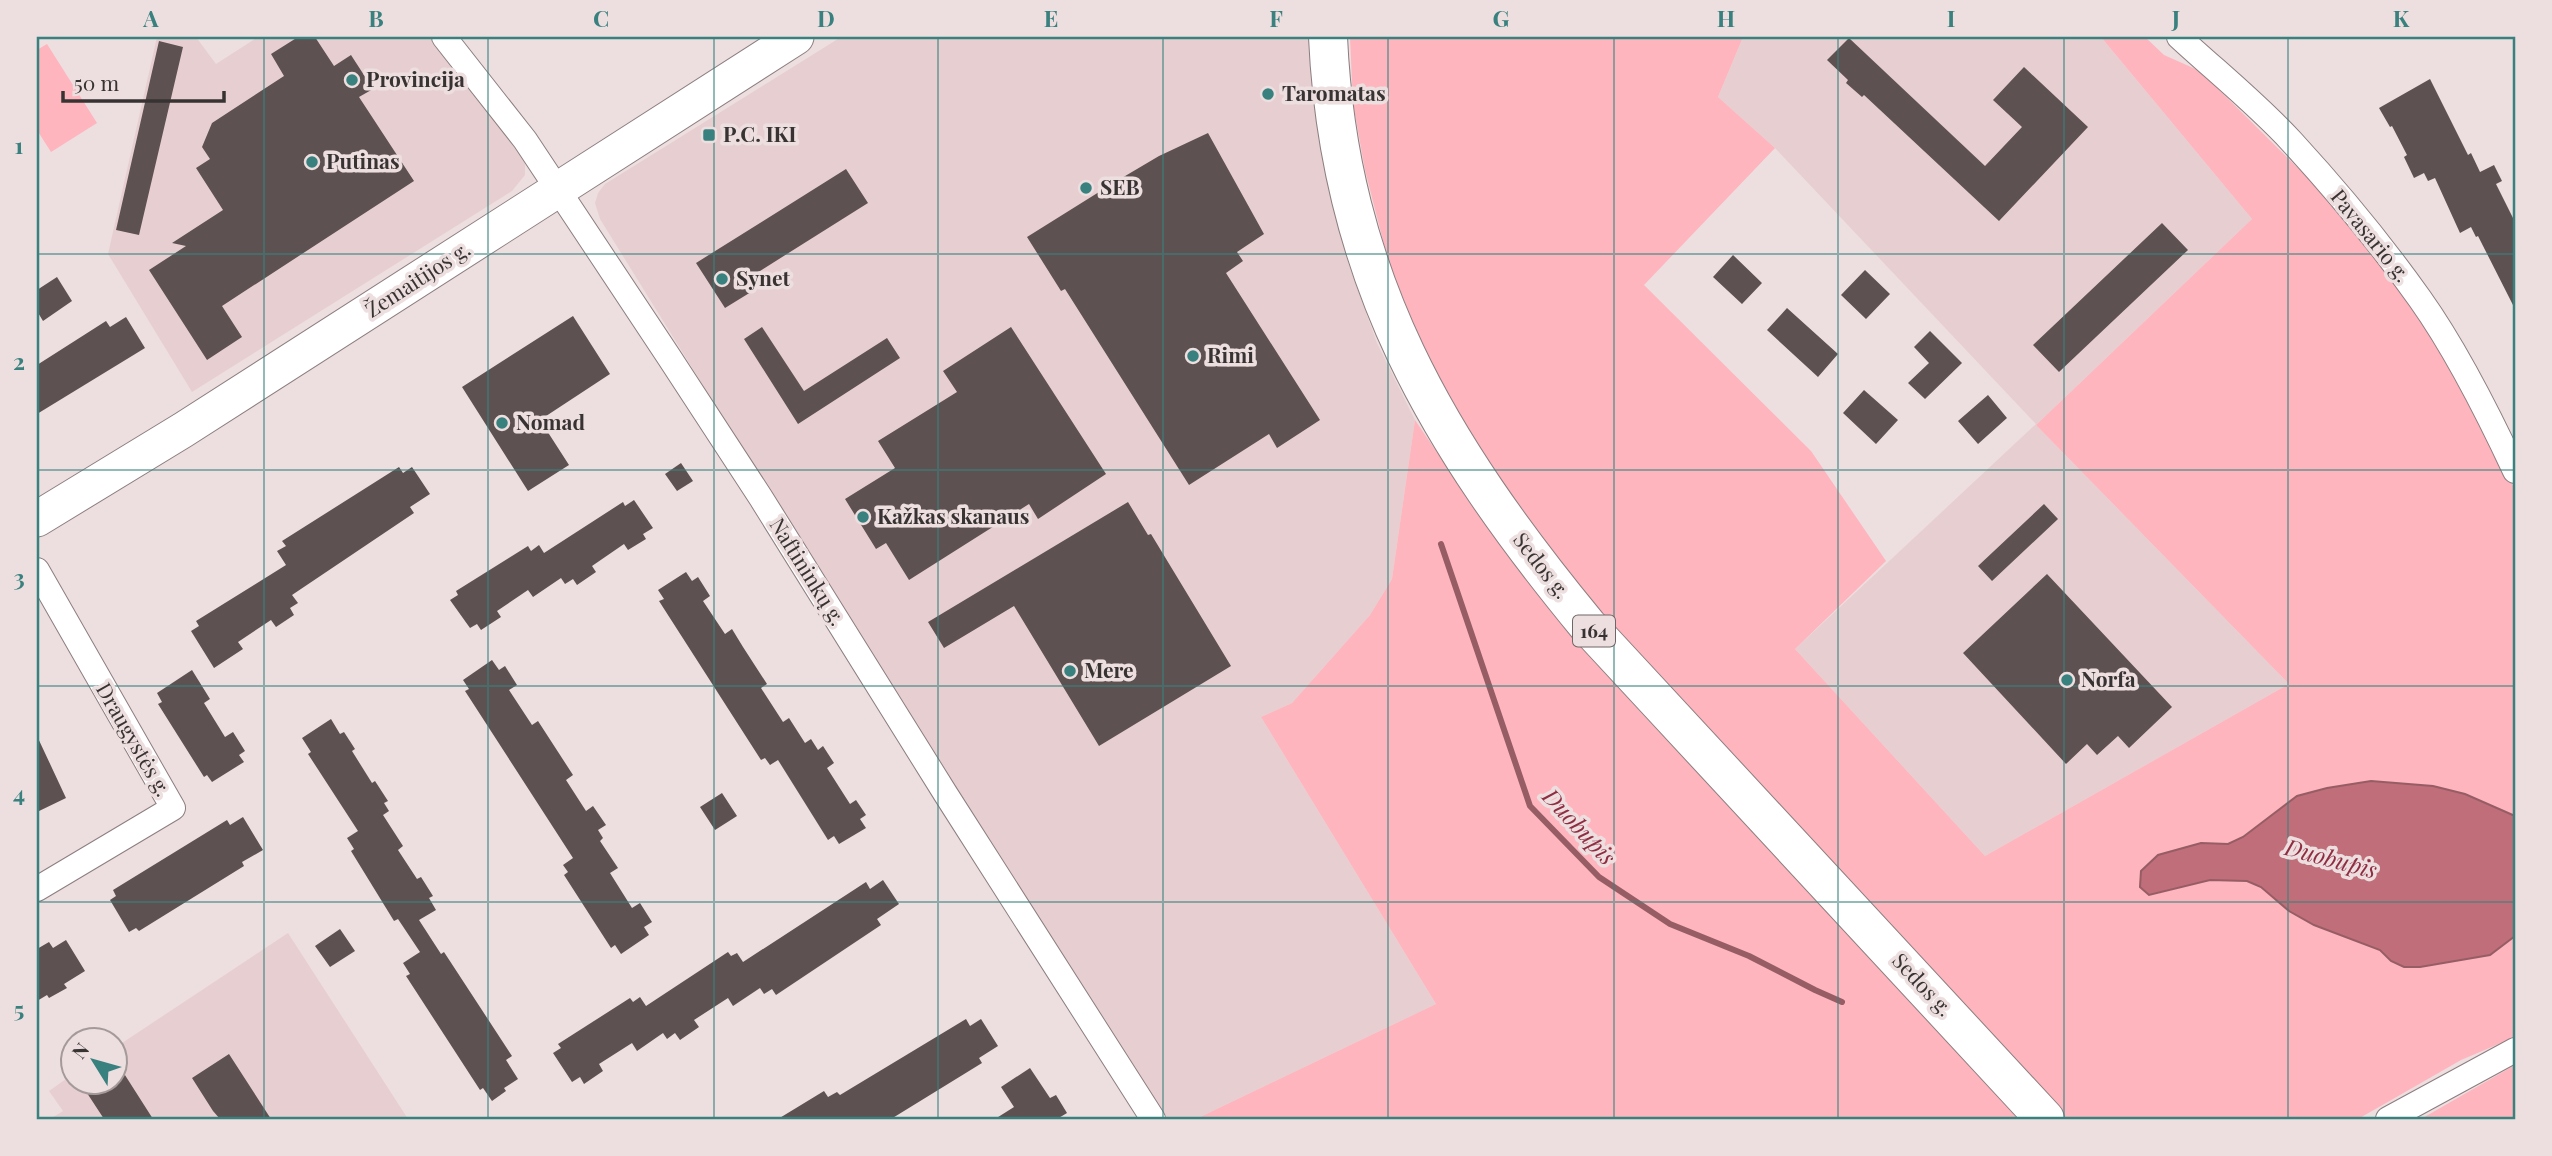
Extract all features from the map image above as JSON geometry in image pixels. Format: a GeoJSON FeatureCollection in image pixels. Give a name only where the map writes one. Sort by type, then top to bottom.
{"type":"FeatureCollection","features":[{"type":"Feature","properties":{"kind":"main road","name":"Žemaitijos g."},"geometry":{"type":"LineString","coordinates":[[37,519],[183,430],[796,37]]}},
{"type":"Feature","properties":{"kind":"main road","name":"Sedos g."},"geometry":{"type":"LineString","coordinates":[[1328,37],[1342,163],[1365,253],[1386,313],[1413,370],[1469,466],[1540,567],[1588,625],[2045,1119]]}},
{"type":"Feature","properties":{"kind":"street","name":"Naftininkų g."},"geometry":{"type":"LineString","coordinates":[[444,37],[525,140],[766,506],[1153,1119]]}},
{"type":"Feature","properties":{"kind":"street","name":"Pavasario g."},"geometry":{"type":"LineString","coordinates":[[2179,37],[2291,142],[2363,224],[2421,300],[2486,408],[2515,471]]}},
{"type":"Feature","properties":{"kind":"street","name":"Draugystės g."},"geometry":{"type":"LineString","coordinates":[[37,570],[173,808],[37,889]]}},
{"type":"Feature","properties":{"kind":"street"},"geometry":{"type":"LineString","coordinates":[[2388,1119],[2515,1050]]}},
{"type":"Feature","properties":{"kind":"shaded area"},"geometry":{"type":"Polygon","coordinates":[[[157,37],[196,37],[216,64],[258,37],[430,37],[522,157],[525,175],[512,191],[192,392],[108,254],[157,37]]]}},
{"type":"Feature","properties":{"kind":"shaded area"},"geometry":{"type":"Polygon","coordinates":[[[841,37],[1315,37],[1325,173],[1349,265],[1377,343],[1415,420],[1392,579],[1370,615],[1292,703],[1261,717],[1436,1004],[1196,1119],[1166,1119],[600,219],[595,203],[605,184],[841,37]]]}},
{"type":"Feature","properties":{"kind":"shaded area"},"geometry":{"type":"Polygon","coordinates":[[[1350,37],[1743,37],[1718,97],[1775,148],[1644,285],[1811,451],[1886,561],[1795,649],[1985,856],[2289,684],[2036,425],[2252,219],[2101,37],[2145,37],[2164,55],[2200,71],[2307,177],[2369,249],[2439,347],[2485,427],[2515,490],[2515,1037],[2461,1060],[2358,1119],[2065,1119],[1875,908],[1562,572],[1468,435],[1423,347],[1389,264],[1365,170],[1353,103],[1350,37]]]}},
{"type":"Feature","properties":{"kind":"shaded area"},"geometry":{"type":"Polygon","coordinates":[[[1743,37],[2101,37],[2252,219],[2036,425],[2289,684],[1985,856],[1795,649],[2036,424],[1775,148],[1718,97],[1743,37]]]}},
{"type":"Feature","properties":{"kind":"shaded area"},"geometry":{"type":"Polygon","coordinates":[[[47,44],[97,123],[51,152],[37,130],[37,50],[47,44]]]}},
{"type":"Feature","properties":{"kind":"shaded area"},"geometry":{"type":"Polygon","coordinates":[[[1415,420],[1479,514],[1538,591],[1636,707],[2021,1119],[1196,1119],[1436,1004],[1261,717],[1292,703],[1370,615],[1392,579],[1415,420]]]}},
{"type":"Feature","properties":{"kind":"shaded area"},"geometry":{"type":"Polygon","coordinates":[[[288,933],[408,1119],[50,1119],[63,1111],[49,1091],[60,1083],[60,1096],[130,1096],[130,1038],[288,933]]]}},
{"type":"Feature","properties":{"kind":"shaded area"},"geometry":{"type":"Polygon","coordinates":[[[2515,1065],[2515,1119],[2421,1119],[2515,1065]]]}},
{"type":"Feature","properties":{"kind":"water"},"geometry":{"type":"Polygon","coordinates":[[[2371,781],[2433,786],[2465,794],[2515,816],[2515,936],[2490,955],[2420,967],[2404,967],[2391,961],[2380,950],[2314,925],[2289,911],[2261,887],[2247,881],[2210,880],[2149,895],[2140,887],[2141,871],[2158,855],[2201,843],[2228,844],[2243,837],[2297,796],[2371,781]]]}},
{"type":"Feature","properties":{"kind":"building"},"geometry":{"type":"Polygon","coordinates":[[[298,37],[315,37],[334,66],[351,55],[373,89],[359,97],[414,181],[222,306],[242,337],[207,360],[149,270],[186,246],[172,243],[223,210],[196,168],[210,159],[202,147],[212,123],[284,76],[271,54],[298,37]]]}},
{"type":"Feature","properties":{"kind":"building"},"geometry":{"type":"Polygon","coordinates":[[[1849,38],[1985,166],[2022,127],[1993,100],[2024,67],[2088,127],[1999,221],[1864,95],[1862,97],[1846,83],[1848,80],[1827,60],[1849,38]]]}},
{"type":"Feature","properties":{"kind":"building"},"geometry":{"type":"Polygon","coordinates":[[[159,41],[183,47],[139,235],[116,230],[159,41]]]}},
{"type":"Feature","properties":{"kind":"building"},"geometry":{"type":"Polygon","coordinates":[[[2430,79],[2468,155],[2471,153],[2480,172],[2494,165],[2502,181],[2496,184],[2515,222],[2515,309],[2478,236],[2476,237],[2471,227],[2460,233],[2435,178],[2428,181],[2424,173],[2414,178],[2404,157],[2407,155],[2379,108],[2430,79]]]}},
{"type":"Feature","properties":{"kind":"building","name":"Rimi"},"geometry":{"type":"Polygon","coordinates":[[[1208,133],[1264,234],[1237,252],[1243,261],[1226,273],[1320,420],[1277,448],[1269,434],[1189,485],[1065,289],[1061,291],[1027,237],[1159,156],[1208,133]]]}},
{"type":"Feature","properties":{"kind":"building"},"geometry":{"type":"Polygon","coordinates":[[[846,169],[868,203],[744,281],[751,292],[725,308],[696,263],[846,169]]]}},
{"type":"Feature","properties":{"kind":"building"},"geometry":{"type":"Polygon","coordinates":[[[2162,223],[2188,250],[2059,372],[2033,345],[2162,223]]]}},
{"type":"Feature","properties":{"kind":"building"},"geometry":{"type":"Polygon","coordinates":[[[1733,255],[1762,283],[1742,304],[1713,277],[1733,255]]]}},
{"type":"Feature","properties":{"kind":"building"},"geometry":{"type":"Polygon","coordinates":[[[1865,270],[1890,294],[1866,319],[1841,295],[1865,270]]]}},
{"type":"Feature","properties":{"kind":"building"},"geometry":{"type":"Polygon","coordinates":[[[57,277],[72,301],[43,321],[37,311],[37,290],[57,277]]]}},
{"type":"Feature","properties":{"kind":"building"},"geometry":{"type":"Polygon","coordinates":[[[1787,308],[1838,354],[1818,377],[1767,330],[1787,308]]]}},
{"type":"Feature","properties":{"kind":"building"},"geometry":{"type":"Polygon","coordinates":[[[573,316],[610,374],[540,420],[569,465],[528,491],[462,387],[573,316]]]}},
{"type":"Feature","properties":{"kind":"building"},"geometry":{"type":"Polygon","coordinates":[[[126,317],[145,348],[37,414],[37,365],[106,321],[110,327],[126,317]]]}},
{"type":"Feature","properties":{"kind":"building"},"geometry":{"type":"Polygon","coordinates":[[[762,327],[804,391],[887,338],[900,358],[798,424],[744,339],[762,327]]]}},
{"type":"Feature","properties":{"kind":"building"},"geometry":{"type":"Polygon","coordinates":[[[1011,327],[1106,474],[1038,519],[1029,504],[909,580],[886,543],[876,549],[845,499],[895,468],[878,441],[957,392],[943,371],[1011,327]]]}},
{"type":"Feature","properties":{"kind":"building"},"geometry":{"type":"Polygon","coordinates":[[[1930,331],[1962,363],[1925,399],[1908,383],[1929,363],[1914,347],[1930,331]]]}},
{"type":"Feature","properties":{"kind":"building"},"geometry":{"type":"Polygon","coordinates":[[[1864,390],[1898,420],[1876,444],[1843,413],[1864,390]]]}},
{"type":"Feature","properties":{"kind":"building"},"geometry":{"type":"Polygon","coordinates":[[[1988,395],[2007,418],[1978,444],[1958,421],[1988,395]]]}},
{"type":"Feature","properties":{"kind":"building"},"geometry":{"type":"Polygon","coordinates":[[[681,463],[693,481],[677,491],[665,474],[681,463]]]}},
{"type":"Feature","properties":{"kind":"building"},"geometry":{"type":"Polygon","coordinates":[[[399,467],[403,473],[412,467],[430,494],[410,507],[414,513],[292,595],[298,603],[290,608],[294,615],[276,627],[271,620],[238,642],[243,649],[214,668],[191,631],[199,626],[196,621],[286,565],[277,551],[286,546],[282,541],[399,467]]]}},
{"type":"Feature","properties":{"kind":"building"},"geometry":{"type":"Polygon","coordinates":[[[634,500],[653,528],[643,534],[646,539],[628,550],[624,544],[592,566],[596,572],[577,585],[573,579],[565,584],[561,578],[533,597],[528,590],[497,611],[501,617],[481,630],[477,624],[470,628],[450,600],[458,595],[456,591],[528,546],[531,551],[539,545],[544,553],[623,502],[625,506],[634,500]]]}},
{"type":"Feature","properties":{"kind":"building"},"geometry":{"type":"Polygon","coordinates":[[[1128,502],[1148,535],[1151,534],[1231,666],[1099,746],[1014,606],[944,648],[928,622],[1128,502]]]}},
{"type":"Feature","properties":{"kind":"building"},"geometry":{"type":"Polygon","coordinates":[[[2044,504],[2058,519],[1992,581],[1978,566],[2044,504]]]}},
{"type":"Feature","properties":{"kind":"building"},"geometry":{"type":"Polygon","coordinates":[[[686,572],[692,581],[698,577],[710,596],[703,601],[725,634],[732,629],[767,684],[761,688],[783,722],[789,718],[805,743],[811,739],[818,750],[823,746],[834,763],[827,768],[850,804],[856,800],[866,815],[860,819],[866,828],[839,844],[834,836],[828,840],[778,760],[770,765],[765,758],[761,760],[659,601],[664,599],[658,590],[686,572]]]}},
{"type":"Feature","properties":{"kind":"building","name":"Norfa"},"geometry":{"type":"Polygon","coordinates":[[[2047,574],[2172,707],[2129,748],[2118,736],[2097,755],[2087,744],[2066,764],[1963,653],[2047,574]]]}},
{"type":"Feature","properties":{"kind":"building"},"geometry":{"type":"Polygon","coordinates":[[[492,660],[499,670],[505,666],[517,685],[509,690],[532,725],[538,721],[573,775],[566,780],[586,811],[593,806],[606,825],[598,830],[603,838],[600,841],[618,868],[610,873],[632,908],[640,903],[652,922],[644,927],[649,935],[621,954],[615,945],[611,948],[564,875],[568,872],[563,865],[573,858],[465,691],[469,689],[463,680],[492,660]]]}},
{"type":"Feature","properties":{"kind":"building"},"geometry":{"type":"Polygon","coordinates":[[[192,670],[210,699],[204,703],[225,737],[233,732],[245,751],[239,755],[244,762],[212,782],[207,775],[204,777],[158,704],[162,702],[157,693],[192,670]]]}},
{"type":"Feature","properties":{"kind":"building"},"geometry":{"type":"Polygon","coordinates":[[[331,719],[340,734],[344,732],[355,749],[352,751],[372,783],[375,781],[388,801],[384,803],[389,811],[383,815],[403,846],[398,850],[417,879],[421,877],[433,896],[429,898],[436,910],[419,920],[441,954],[444,952],[512,1056],[506,1060],[518,1079],[504,1088],[506,1091],[492,1101],[483,1088],[480,1090],[406,976],[410,974],[403,963],[420,952],[398,919],[394,921],[351,851],[354,849],[347,838],[358,831],[308,754],[311,752],[302,738],[331,719]]]}},
{"type":"Feature","properties":{"kind":"building"},"geometry":{"type":"Polygon","coordinates":[[[37,736],[66,798],[37,812],[37,736]]]}},
{"type":"Feature","properties":{"kind":"building"},"geometry":{"type":"Polygon","coordinates":[[[722,793],[737,816],[715,830],[700,807],[722,793]]]}},
{"type":"Feature","properties":{"kind":"building"},"geometry":{"type":"Polygon","coordinates":[[[243,817],[263,850],[242,862],[244,866],[139,931],[136,928],[129,932],[110,900],[116,896],[113,890],[227,820],[230,825],[243,817]]]}},
{"type":"Feature","properties":{"kind":"building"},"geometry":{"type":"Polygon","coordinates":[[[883,880],[899,904],[877,919],[881,925],[776,995],[772,989],[764,994],[760,988],[733,1006],[728,998],[694,1020],[699,1027],[680,1040],[675,1033],[667,1039],[663,1033],[637,1051],[632,1043],[599,1064],[603,1071],[584,1084],[580,1077],[572,1082],[553,1053],[561,1048],[558,1044],[630,998],[633,1002],[640,997],[646,1006],[728,952],[731,956],[737,953],[743,962],[866,882],[870,889],[883,880]]]}},
{"type":"Feature","properties":{"kind":"building"},"geometry":{"type":"Polygon","coordinates":[[[340,929],[355,951],[330,967],[315,946],[340,929]]]}},
{"type":"Feature","properties":{"kind":"building"},"geometry":{"type":"Polygon","coordinates":[[[66,940],[85,971],[64,984],[67,988],[37,1001],[37,949],[49,942],[53,948],[66,940]]]}},
{"type":"Feature","properties":{"kind":"building"},"geometry":{"type":"Polygon","coordinates":[[[966,1019],[970,1026],[981,1019],[998,1046],[979,1058],[982,1063],[891,1119],[778,1119],[824,1091],[828,1097],[837,1092],[840,1095],[966,1019]]]}},
{"type":"Feature","properties":{"kind":"building"},"geometry":{"type":"Polygon","coordinates":[[[229,1054],[271,1119],[220,1119],[213,1111],[192,1078],[229,1054]]]}},
{"type":"Feature","properties":{"kind":"building"},"geometry":{"type":"Polygon","coordinates":[[[1030,1068],[1050,1098],[1056,1095],[1067,1113],[1057,1119],[995,1119],[1014,1107],[1001,1087],[1030,1068]]]}},
{"type":"Feature","properties":{"kind":"building"},"geometry":{"type":"Polygon","coordinates":[[[130,1083],[153,1119],[104,1119],[89,1096],[130,1096],[130,1083]]]}},
{"type":"Feature","properties":{"kind":"waterway","name":"Duobupis"},"geometry":{"type":"LineString","coordinates":[[1441,544],[1530,806],[1599,877],[1670,924],[1749,956],[1842,1002]]}},
{"type":"Feature","properties":{"kind":"place","name":"Provincija"},"geometry":{"type":"Point","coordinates":[352,80]}},
{"type":"Feature","properties":{"kind":"place","name":"Taromatas"},"geometry":{"type":"Point","coordinates":[1268,94]}},
{"type":"Feature","properties":{"kind":"place","name":"P.C. IKI"},"geometry":{"type":"Point","coordinates":[709,135]}},
{"type":"Feature","properties":{"kind":"place","name":"Putinas"},"geometry":{"type":"Point","coordinates":[312,162]}},
{"type":"Feature","properties":{"kind":"place","name":"SEB"},"geometry":{"type":"Point","coordinates":[1086,188]}},
{"type":"Feature","properties":{"kind":"place","name":"Synet"},"geometry":{"type":"Point","coordinates":[722,279]}},
{"type":"Feature","properties":{"kind":"place","name":"Rimi"},"geometry":{"type":"Point","coordinates":[1193,356]}},
{"type":"Feature","properties":{"kind":"place","name":"Nomad"},"geometry":{"type":"Point","coordinates":[502,423]}},
{"type":"Feature","properties":{"kind":"place","name":"Kažkas skanaus"},"geometry":{"type":"Point","coordinates":[863,517]}},
{"type":"Feature","properties":{"kind":"place","name":"Mere"},"geometry":{"type":"Point","coordinates":[1070,671]}},
{"type":"Feature","properties":{"kind":"place","name":"Norfa"},"geometry":{"type":"Point","coordinates":[2067,680]}}]}
